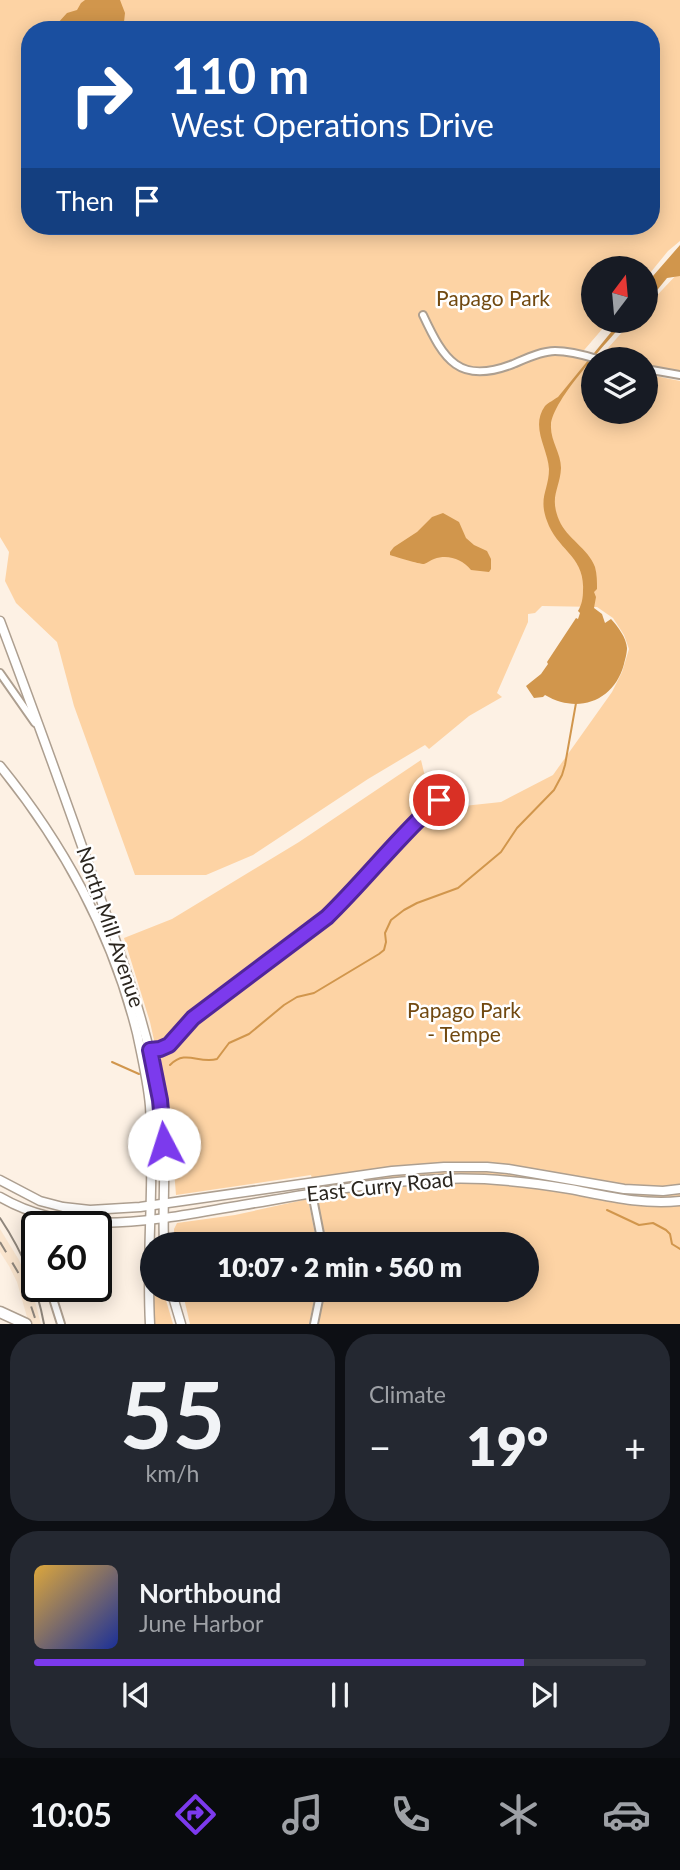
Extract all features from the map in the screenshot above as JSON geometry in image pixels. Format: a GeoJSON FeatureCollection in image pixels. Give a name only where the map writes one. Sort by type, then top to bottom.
{"type":"FeatureCollection","features":[{"type":"Feature","properties":{"kind":"highway"},"geometry":{"type":"LineString","coordinates":[[0,1312],[23,1323]]}},
{"type":"Feature","properties":{"kind":"main road","name":"North Mill Avenue"},"geometry":{"type":"LineString","coordinates":[[0,621],[139,1010],[150,1107],[150,1324]]}},
{"type":"Feature","properties":{"kind":"main road","name":"North Mill Avenue"},"geometry":{"type":"LineString","coordinates":[[0,766],[41,819],[70,867],[100,923],[129,1004],[145,1051],[163,1122],[163,1232]]}},
{"type":"Feature","properties":{"kind":"main road"},"geometry":{"type":"LineString","coordinates":[[70,867],[86,856]]}},
{"type":"Feature","properties":{"kind":"main road","name":"East Curry Road"},"geometry":{"type":"LineString","coordinates":[[0,1180],[52,1204],[75,1209],[105,1210],[419,1168],[487,1167],[536,1172],[624,1189],[680,1189]]}},
{"type":"Feature","properties":{"kind":"main road","name":"East Curry Road"},"geometry":{"type":"LineString","coordinates":[[112,1223],[163,1218],[418,1180],[468,1178],[526,1182],[642,1202],[680,1201]]}},
{"type":"Feature","properties":{"kind":"main road","name":"East Curry Road"},"geometry":{"type":"LineString","coordinates":[[0,1197],[28,1211]]}},
{"type":"Feature","properties":{"kind":"main road"},"geometry":{"type":"LineString","coordinates":[[175,1302],[181,1324]]}},
{"type":"Feature","properties":{"kind":"street"},"geometry":{"type":"LineString","coordinates":[[423,315],[442,352],[452,362],[476,372],[498,370],[552,351],[581,354]]}},
{"type":"Feature","properties":{"kind":"street"},"geometry":{"type":"LineString","coordinates":[[658,371],[680,375]]}},
{"type":"Feature","properties":{"kind":"street"},"geometry":{"type":"LineString","coordinates":[[0,673],[43,737]]}},
{"type":"Feature","properties":{"kind":"street"},"geometry":{"type":"LineString","coordinates":[[145,1051],[169,1045],[193,1018],[327,917],[439,800]]}},
{"type":"Feature","properties":{"kind":"street"},"geometry":{"type":"LineString","coordinates":[[310,1183],[320,1232]]}},
{"type":"Feature","properties":{"kind":"street"},"geometry":{"type":"LineString","coordinates":[[54,1302],[61,1324]]}},
{"type":"Feature","properties":{"kind":"street"},"geometry":{"type":"LineString","coordinates":[[314,1324],[319,1302]]}},
{"type":"Feature","properties":{"kind":"shaded area"},"geometry":{"type":"Polygon","coordinates":[[[85,0],[120,0],[125,13],[124,21],[60,21],[67,13],[77,10],[85,0]]]}},
{"type":"Feature","properties":{"kind":"shaded area"},"geometry":{"type":"Polygon","coordinates":[[[680,245],[680,276],[667,278],[658,289],[658,270],[680,245]]]}},
{"type":"Feature","properties":{"kind":"shaded area"},"geometry":{"type":"Polygon","coordinates":[[[610,333],[615,333],[603,347],[599,347],[610,333]]]}},
{"type":"Feature","properties":{"kind":"shaded area"},"geometry":{"type":"Polygon","coordinates":[[[581,369],[554,414],[551,425],[561,468],[555,499],[556,512],[567,533],[588,554],[595,567],[597,589],[594,592],[594,608],[602,614],[605,623],[611,619],[621,632],[627,648],[619,677],[612,688],[603,696],[581,704],[557,701],[545,695],[534,698],[526,686],[541,674],[576,618],[578,619],[583,593],[580,569],[552,531],[544,506],[549,469],[539,422],[545,406],[558,397],[581,369]]]}},
{"type":"Feature","properties":{"kind":"shaded area"},"geometry":{"type":"Polygon","coordinates":[[[443,513],[459,522],[466,538],[474,545],[487,551],[491,559],[489,572],[471,570],[459,560],[449,557],[433,559],[424,564],[390,555],[394,547],[417,532],[432,517],[443,513]]]}},
{"type":"Feature","properties":{"kind":"shaded area"},"geometry":{"type":"Polygon","coordinates":[[[0,1229],[21,1265],[21,1296],[17,1282],[0,1252],[0,1229]]]}},
{"type":"Feature","properties":{"kind":"shaded area"},"geometry":{"type":"Polygon","coordinates":[[[23,1302],[35,1302],[41,1324],[29,1324],[23,1302]]]}},
{"type":"Feature","properties":{"kind":"green space"},"geometry":{"type":"Polygon","coordinates":[[[0,0],[680,0],[680,241],[658,263],[658,256],[581,256],[581,333],[599,333],[587,347],[581,347],[579,356],[581,424],[658,424],[658,376],[680,381],[680,1324],[318,1324],[323,1302],[539,1302],[539,1232],[324,1232],[311,1175],[176,1195],[169,1108],[150,1022],[124,938],[172,919],[299,842],[421,760],[429,793],[445,808],[501,802],[553,775],[612,692],[622,672],[629,649],[613,618],[597,607],[542,606],[535,613],[528,614],[528,622],[497,693],[502,697],[469,716],[429,749],[425,745],[368,779],[253,855],[206,875],[135,875],[74,706],[57,642],[16,603],[5,581],[9,552],[0,537],[0,0]]]}},
{"type":"Feature","properties":{"kind":"green space"},"geometry":{"type":"Polygon","coordinates":[[[680,271],[680,372],[658,367],[658,347],[609,347],[621,333],[658,333],[658,294],[680,271]]]}},
{"type":"Feature","properties":{"kind":"green space"},"geometry":{"type":"Polygon","coordinates":[[[308,1199],[315,1232],[174,1232],[177,1223],[235,1215],[308,1199]]]}},
{"type":"Feature","properties":{"kind":"green space"},"geometry":{"type":"Polygon","coordinates":[[[153,1302],[167,1302],[173,1324],[155,1324],[153,1302]]]}},
{"type":"Feature","properties":{"kind":"green space"},"geometry":{"type":"Polygon","coordinates":[[[185,1302],[314,1302],[309,1324],[190,1324],[185,1302]]]}},
{"type":"Feature","properties":{"kind":"waterway"},"geometry":{"type":"LineString","coordinates":[[170,1065],[187,1057],[217,1059],[229,1043],[249,1034],[284,1005],[297,997],[314,993],[379,954],[384,950],[385,933],[391,920],[417,903],[458,888],[501,852],[517,828],[554,790],[562,775],[576,703]]}},
{"type":"Feature","properties":{"kind":"waterway"},"geometry":{"type":"LineString","coordinates":[[112,1062],[139,1074]]}},
{"type":"Feature","properties":{"kind":"waterway"},"geometry":{"type":"LineString","coordinates":[[607,1210],[639,1225],[653,1223],[666,1230],[670,1234],[672,1244],[680,1249]]}},
{"type":"Feature","properties":{"kind":"tram line"},"geometry":{"type":"LineString","coordinates":[[0,1218],[28,1269],[44,1324]]}},
{"type":"Feature","properties":{"kind":"railway"},"geometry":{"type":"LineString","coordinates":[[0,1242],[22,1279],[37,1324]]}},
{"type":"Feature","properties":{"kind":"route"},"geometry":{"type":"LineString","coordinates":[[164,1144],[160,1100],[150,1050],[160,1049],[175,1041],[193,1018],[327,917],[439,800]]}},
{"type":"Feature","properties":{"kind":"park label","name":"Papago Park"},"geometry":{"type":"Point","coordinates":[493,299]}},
{"type":"Feature","properties":{"kind":"park label","name":"Papago Park - Tempe"},"geometry":{"type":"Point","coordinates":[464,1023]}}]}
